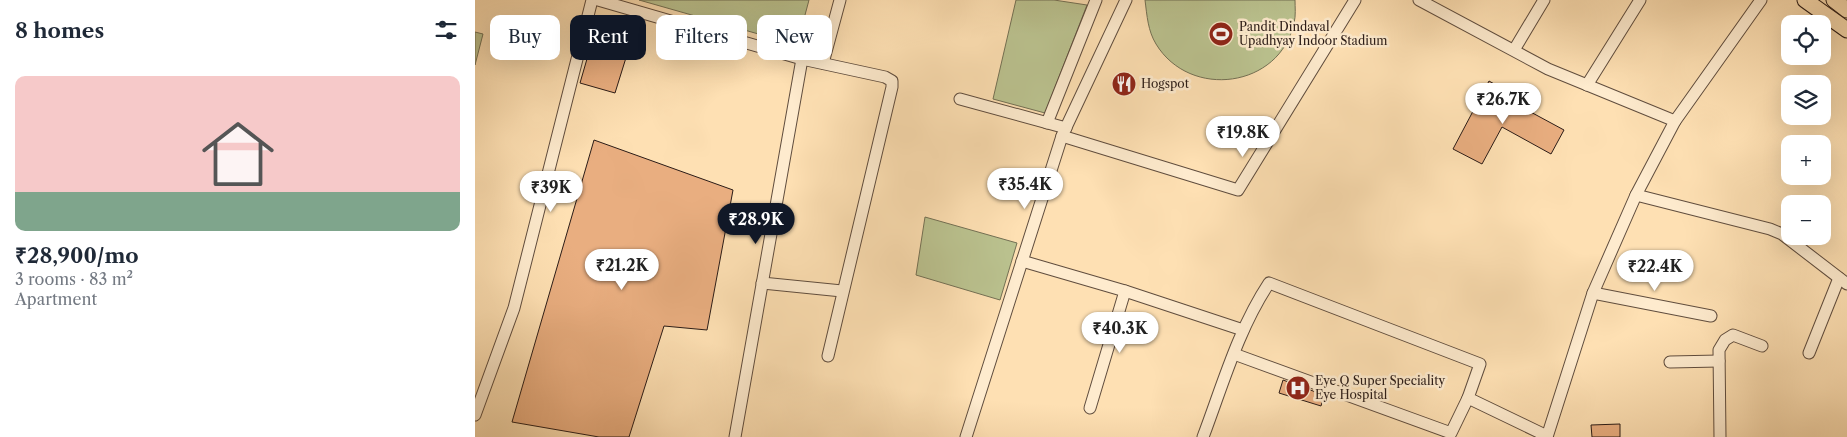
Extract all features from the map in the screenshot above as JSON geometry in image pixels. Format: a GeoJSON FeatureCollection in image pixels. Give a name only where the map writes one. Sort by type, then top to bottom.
{"type":"FeatureCollection","features":[{"type":"Feature","properties":{"kind":"main road"},"geometry":{"type":"LineString","coordinates":[[1805,0],[1847,30]]}},
{"type":"Feature","properties":{"kind":"main road"},"geometry":{"type":"LineString","coordinates":[[1834,0],[1847,10]]}},
{"type":"Feature","properties":{"kind":"street"},"geometry":{"type":"LineString","coordinates":[[475,415],[514,308],[592,0]]}},
{"type":"Feature","properties":{"kind":"street"},"geometry":{"type":"LineString","coordinates":[[598,0],[757,46]]}},
{"type":"Feature","properties":{"kind":"street"},"geometry":{"type":"LineString","coordinates":[[823,63],[840,0]]}},
{"type":"Feature","properties":{"kind":"street"},"geometry":{"type":"LineString","coordinates":[[1047,123],[1096,0]]}},
{"type":"Feature","properties":{"kind":"street"},"geometry":{"type":"LineString","coordinates":[[966,437],[1064,132],[1126,0]]}},
{"type":"Feature","properties":{"kind":"street"},"geometry":{"type":"LineString","coordinates":[[960,99],[1047,123],[1064,132],[1239,190],[1355,0]]}},
{"type":"Feature","properties":{"kind":"street"},"geometry":{"type":"LineString","coordinates":[[1419,0],[1548,69],[1675,121]]}},
{"type":"Feature","properties":{"kind":"street"},"geometry":{"type":"LineString","coordinates":[[1515,50],[1543,0]]}},
{"type":"Feature","properties":{"kind":"street"},"geometry":{"type":"LineString","coordinates":[[1587,85],[1640,0]]}},
{"type":"Feature","properties":{"kind":"street"},"geometry":{"type":"LineString","coordinates":[[1468,398],[1547,437],[1593,293],[1636,195],[1675,121],[1761,0]]}},
{"type":"Feature","properties":{"kind":"street"},"geometry":{"type":"LineString","coordinates":[[735,437],[802,60]]}},
{"type":"Feature","properties":{"kind":"street"},"geometry":{"type":"LineString","coordinates":[[807,60],[885,76],[891,79],[892,84],[828,356]]}},
{"type":"Feature","properties":{"kind":"street"},"geometry":{"type":"LineString","coordinates":[[1636,195],[1771,229],[1782,234],[1843,281],[1809,354]]}},
{"type":"Feature","properties":{"kind":"street"},"geometry":{"type":"LineString","coordinates":[[1022,260],[1243,330]]}},
{"type":"Feature","properties":{"kind":"street"},"geometry":{"type":"LineString","coordinates":[[1203,437],[1234,354],[1243,330],[1254,306],[1269,283],[1479,364],[1468,398],[1451,433],[1234,354]]}},
{"type":"Feature","properties":{"kind":"street"},"geometry":{"type":"LineString","coordinates":[[762,284],[842,291]]}},
{"type":"Feature","properties":{"kind":"street"},"geometry":{"type":"LineString","coordinates":[[1090,408],[1125,292]]}},
{"type":"Feature","properties":{"kind":"street"},"geometry":{"type":"LineString","coordinates":[[1593,293],[1711,316]]}},
{"type":"Feature","properties":{"kind":"street"},"geometry":{"type":"LineString","coordinates":[[1720,437],[1719,361],[1721,345],[1729,336],[1737,335],[1761,346]]}},
{"type":"Feature","properties":{"kind":"street"},"geometry":{"type":"LineString","coordinates":[[1670,362],[1719,361]]}},
{"type":"Feature","properties":{"kind":"green space"},"geometry":{"type":"Polygon","coordinates":[[[639,0],[809,0],[805,15],[757,15],[757,34],[747,31],[747,15],[692,15],[639,0]]]}},
{"type":"Feature","properties":{"kind":"green space"},"geometry":{"type":"Polygon","coordinates":[[[1016,0],[1054,0],[1087,5],[1045,113],[993,99],[1016,0]]]}},
{"type":"Feature","properties":{"kind":"green space","name":"Pandit Dindayal Upadhyay Indoor Stadium"},"geometry":{"type":"Polygon","coordinates":[[[1145,0],[1295,0],[1295,17],[1285,45],[1271,62],[1253,73],[1233,79],[1211,79],[1190,73],[1171,62],[1153,39],[1147,18],[1145,0]]]}},
{"type":"Feature","properties":{"kind":"green space"},"geometry":{"type":"Polygon","coordinates":[[[475,32],[483,34],[475,65],[475,32]]]}},
{"type":"Feature","properties":{"kind":"green space"},"geometry":{"type":"Polygon","coordinates":[[[925,217],[1017,243],[1000,300],[916,275],[925,217]]]}},
{"type":"Feature","properties":{"kind":"building"},"geometry":{"type":"Polygon","coordinates":[[[587,60],[625,60],[615,93],[580,83],[587,60]]]}},
{"type":"Feature","properties":{"kind":"building"},"geometry":{"type":"Polygon","coordinates":[[[1489,81],[1517,97],[1514,103],[1564,130],[1551,154],[1502,127],[1482,164],[1453,149],[1489,81]]]}},
{"type":"Feature","properties":{"kind":"building"},"geometry":{"type":"Polygon","coordinates":[[[594,140],[733,190],[707,330],[664,326],[629,437],[599,437],[512,422],[594,140]]]}},
{"type":"Feature","properties":{"kind":"building"},"geometry":{"type":"Polygon","coordinates":[[[1283,380],[1324,395],[1321,406],[1279,393],[1283,380]]]}},
{"type":"Feature","properties":{"kind":"building"},"geometry":{"type":"Polygon","coordinates":[[[1620,424],[1620,437],[1592,437],[1591,425],[1620,424]]]}},
{"type":"Feature","properties":{"kind":"place","name":"Pandit Dindayal Upadhyay Indoor Stadium"},"geometry":{"type":"Point","coordinates":[1221,34]}},
{"type":"Feature","properties":{"kind":"place","name":"Hogspot"},"geometry":{"type":"Point","coordinates":[1124,84]}},
{"type":"Feature","properties":{"kind":"place","name":"Eye Q Super Speciality Eye Hospital"},"geometry":{"type":"Point","coordinates":[1298,388]}}]}
